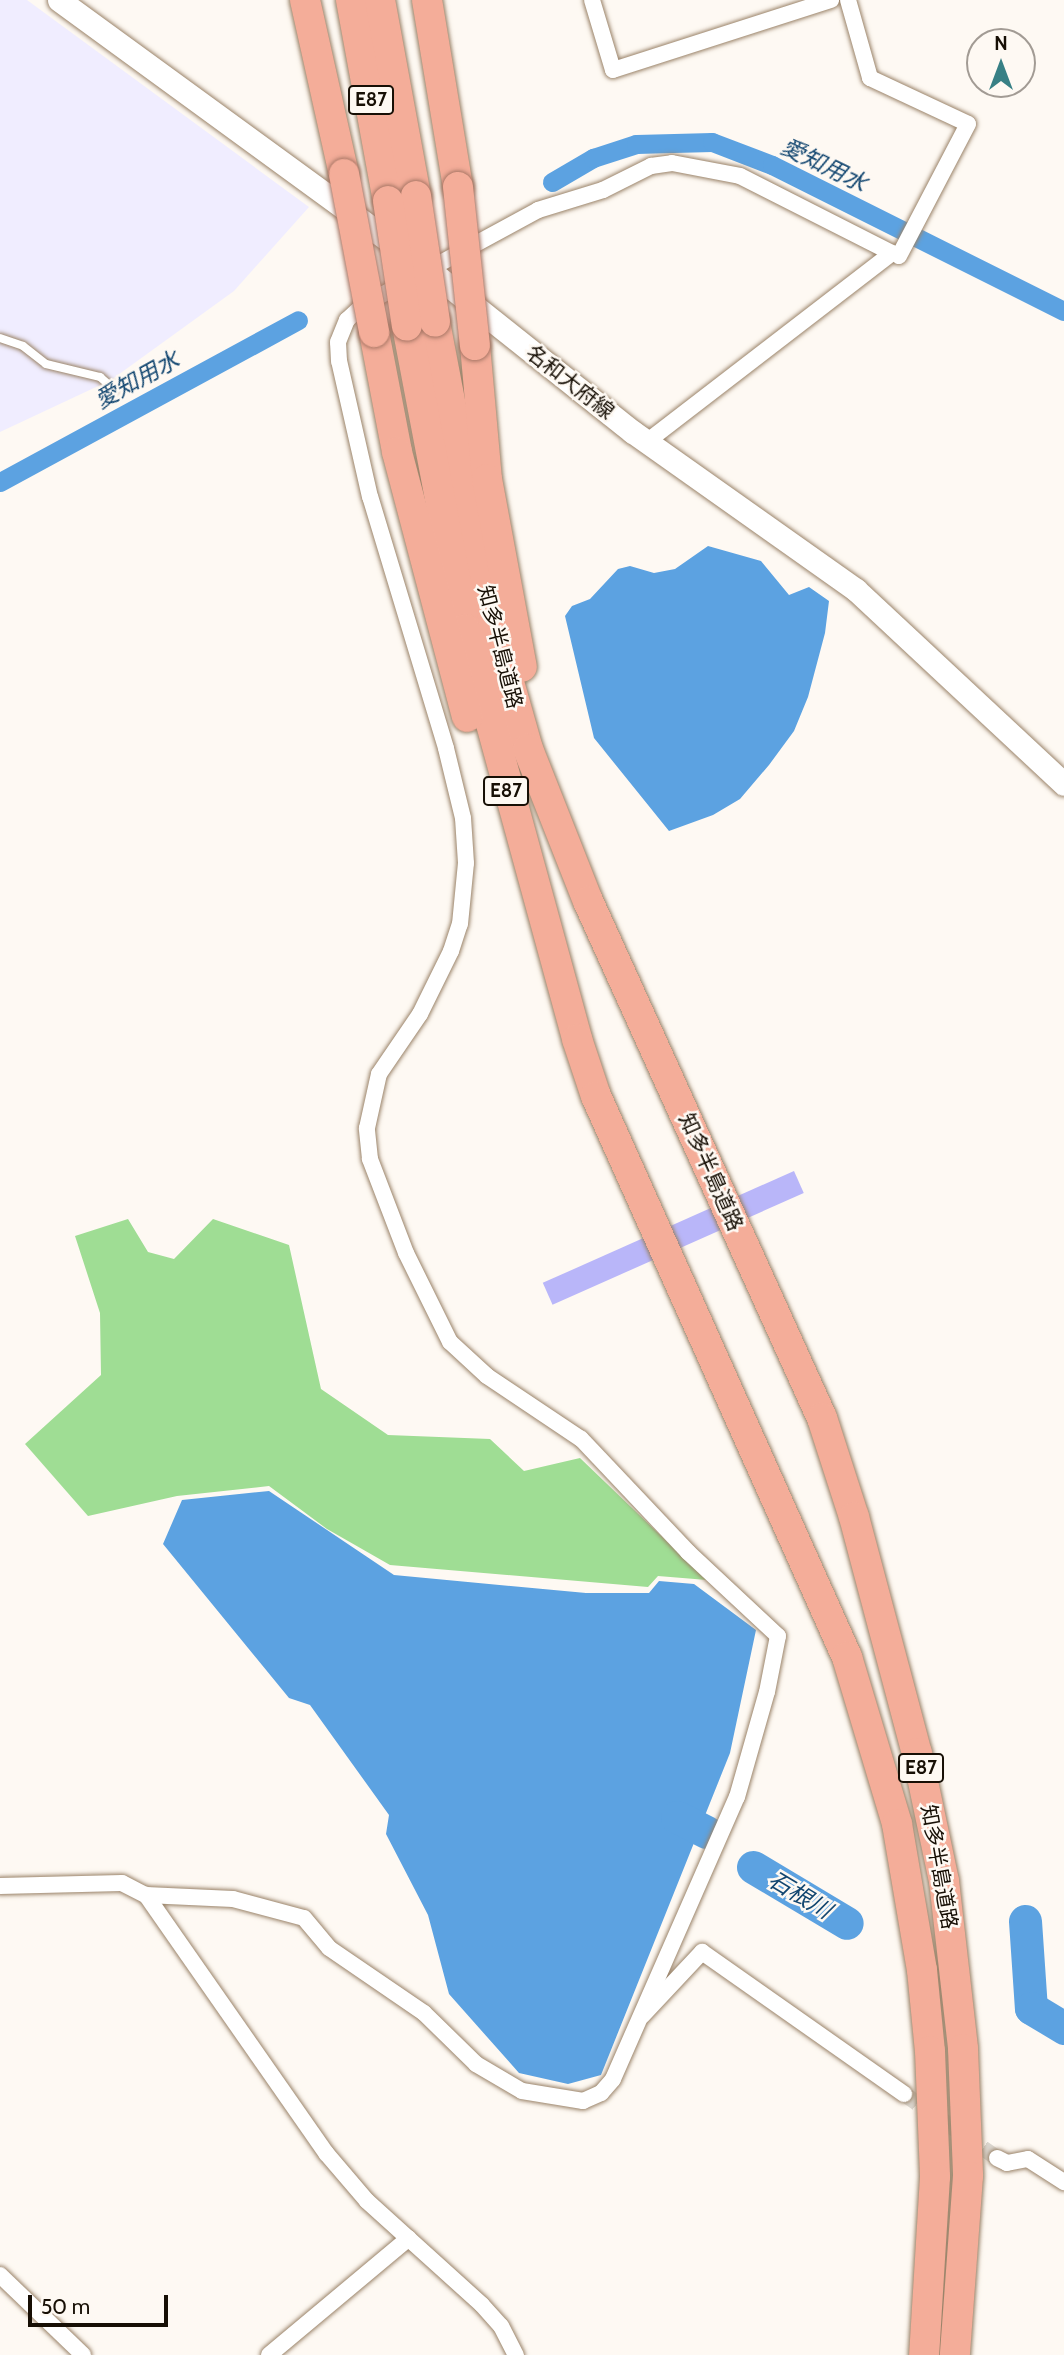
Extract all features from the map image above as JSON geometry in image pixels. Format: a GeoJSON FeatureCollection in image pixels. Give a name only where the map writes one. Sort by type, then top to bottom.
{"type":"FeatureCollection","features":[{"type":"Feature","properties":{"kind":"highway"},"geometry":{"type":"LineString","coordinates":[[305,0],[344,174],[397,452],[476,750],[521,846]]}},
{"type":"Feature","properties":{"kind":"highway","name":"知多半島道路"},"geometry":{"type":"LineString","coordinates":[[351,0],[402,198]]}},
{"type":"Feature","properties":{"kind":"highway","name":"知多半島道路"},"geometry":{"type":"LineString","coordinates":[[380,0],[402,198],[457,592],[521,846],[596,1096],[847,1657],[880,1761],[909,1887],[930,2052],[935,2176],[924,2355]]}},
{"type":"Feature","properties":{"kind":"highway"},"geometry":{"type":"LineString","coordinates":[[427,0],[458,187],[488,479],[547,802]]}},
{"type":"Feature","properties":{"kind":"highway","name":"知多半島道路"},"geometry":{"type":"LineString","coordinates":[[421,324],[455,446],[492,622],[547,802],[822,1418],[901,1689],[944,1881],[963,2049],[968,2176],[955,2355]]}},
{"type":"Feature","properties":{"kind":"main road","name":"名和大府線"},"geometry":{"type":"LineString","coordinates":[[60,0],[429,270],[647,442],[856,590],[1064,785]]}},
{"type":"Feature","properties":{"kind":"street"},"geometry":{"type":"LineString","coordinates":[[592,0],[613,70],[831,0]]}},
{"type":"Feature","properties":{"kind":"street"},"geometry":{"type":"LineString","coordinates":[[848,0],[870,78],[968,124],[900,253]]}},
{"type":"Feature","properties":{"kind":"street"},"geometry":{"type":"LineString","coordinates":[[0,1886],[122,1883],[146,1895],[233,1899],[304,1918],[329,1948],[424,2013],[476,2064],[522,2091],[550,2099],[583,2101],[601,2093],[613,2079],[737,1797],[778,1636],[688,1552],[581,1439],[487,1376],[450,1342],[406,1253],[370,1159],[367,1128],[375,1087],[438,984],[460,924],[466,863],[463,818],[446,748],[370,497],[338,342],[347,320],[363,304],[537,210],[603,190],[651,166],[672,163],[740,176],[892,253],[647,442]]}},
{"type":"Feature","properties":{"kind":"street"},"geometry":{"type":"LineString","coordinates":[[146,1895],[326,2153],[367,2201],[501,2326],[516,2355]]}},
{"type":"Feature","properties":{"kind":"street"},"geometry":{"type":"LineString","coordinates":[[640,2017],[650,2012],[702,1952],[904,2094]]}},
{"type":"Feature","properties":{"kind":"street"},"geometry":{"type":"LineString","coordinates":[[997,2158],[1007,2163],[1028,2159],[1064,2182]]}},
{"type":"Feature","properties":{"kind":"street"},"geometry":{"type":"LineString","coordinates":[[270,2355],[409,2238]]}},
{"type":"Feature","properties":{"kind":"street"},"geometry":{"type":"LineString","coordinates":[[0,2275],[83,2355]]}},
{"type":"Feature","properties":{"kind":"lane"},"geometry":{"type":"LineString","coordinates":[[0,338],[23,346],[46,364],[100,377],[114,389]]}},
{"type":"Feature","properties":{"kind":"shaded area"},"geometry":{"type":"Polygon","coordinates":[[[0,0],[27,0],[309,207],[234,291],[111,380],[0,432],[0,0]]]}},
{"type":"Feature","properties":{"kind":"green space"},"geometry":{"type":"Polygon","coordinates":[[[128,1219],[148,1252],[174,1259],[213,1219],[289,1245],[321,1389],[388,1435],[490,1439],[524,1471],[580,1458],[707,1580],[658,1576],[648,1587],[390,1565],[327,1529],[269,1486],[177,1496],[88,1516],[25,1444],[101,1375],[100,1313],[75,1236],[128,1219]]]}},
{"type":"Feature","properties":{"kind":"water"},"geometry":{"type":"Polygon","coordinates":[[[708,546],[761,561],[789,595],[809,587],[829,601],[825,633],[808,697],[794,731],[769,765],[740,799],[713,815],[669,831],[594,738],[565,616],[572,606],[590,599],[618,569],[630,566],[654,573],[675,569],[708,546]]]}},
{"type":"Feature","properties":{"kind":"water"},"geometry":{"type":"Polygon","coordinates":[[[269,1491],[394,1575],[586,1593],[649,1593],[659,1581],[694,1584],[756,1630],[730,1753],[601,2075],[568,2084],[519,2073],[449,1994],[428,1915],[386,1834],[389,1815],[310,1705],[289,1698],[163,1544],[182,1500],[269,1491]]]}},
{"type":"Feature","properties":{"kind":"building"},"geometry":{"type":"Polygon","coordinates":[[[794,1171],[804,1193],[553,1305],[543,1283],[794,1171]]]}},
{"type":"Feature","properties":{"kind":"waterway","name":"愛知用水"},"geometry":{"type":"LineString","coordinates":[[552,182],[593,158],[636,144],[712,142],[772,165],[1064,311]]}},
{"type":"Feature","properties":{"kind":"waterway","name":"愛知用水"},"geometry":{"type":"LineString","coordinates":[[0,482],[298,320]]}},
{"type":"Feature","properties":{"kind":"waterway","name":"石根川"},"geometry":{"type":"LineString","coordinates":[[677,1817],[706,1832]]}},
{"type":"Feature","properties":{"kind":"waterway","name":"石根川"},"geometry":{"type":"LineString","coordinates":[[753,1867],[847,1923]]}},
{"type":"Feature","properties":{"kind":"waterway","name":"石根川"},"geometry":{"type":"LineString","coordinates":[[1025,1921],[1031,2008],[1064,2028]]}},
{"type":"Feature","properties":{"kind":"tunnel"},"geometry":{"type":"LineString","coordinates":[[904,2094],[997,2158]]}}]}
